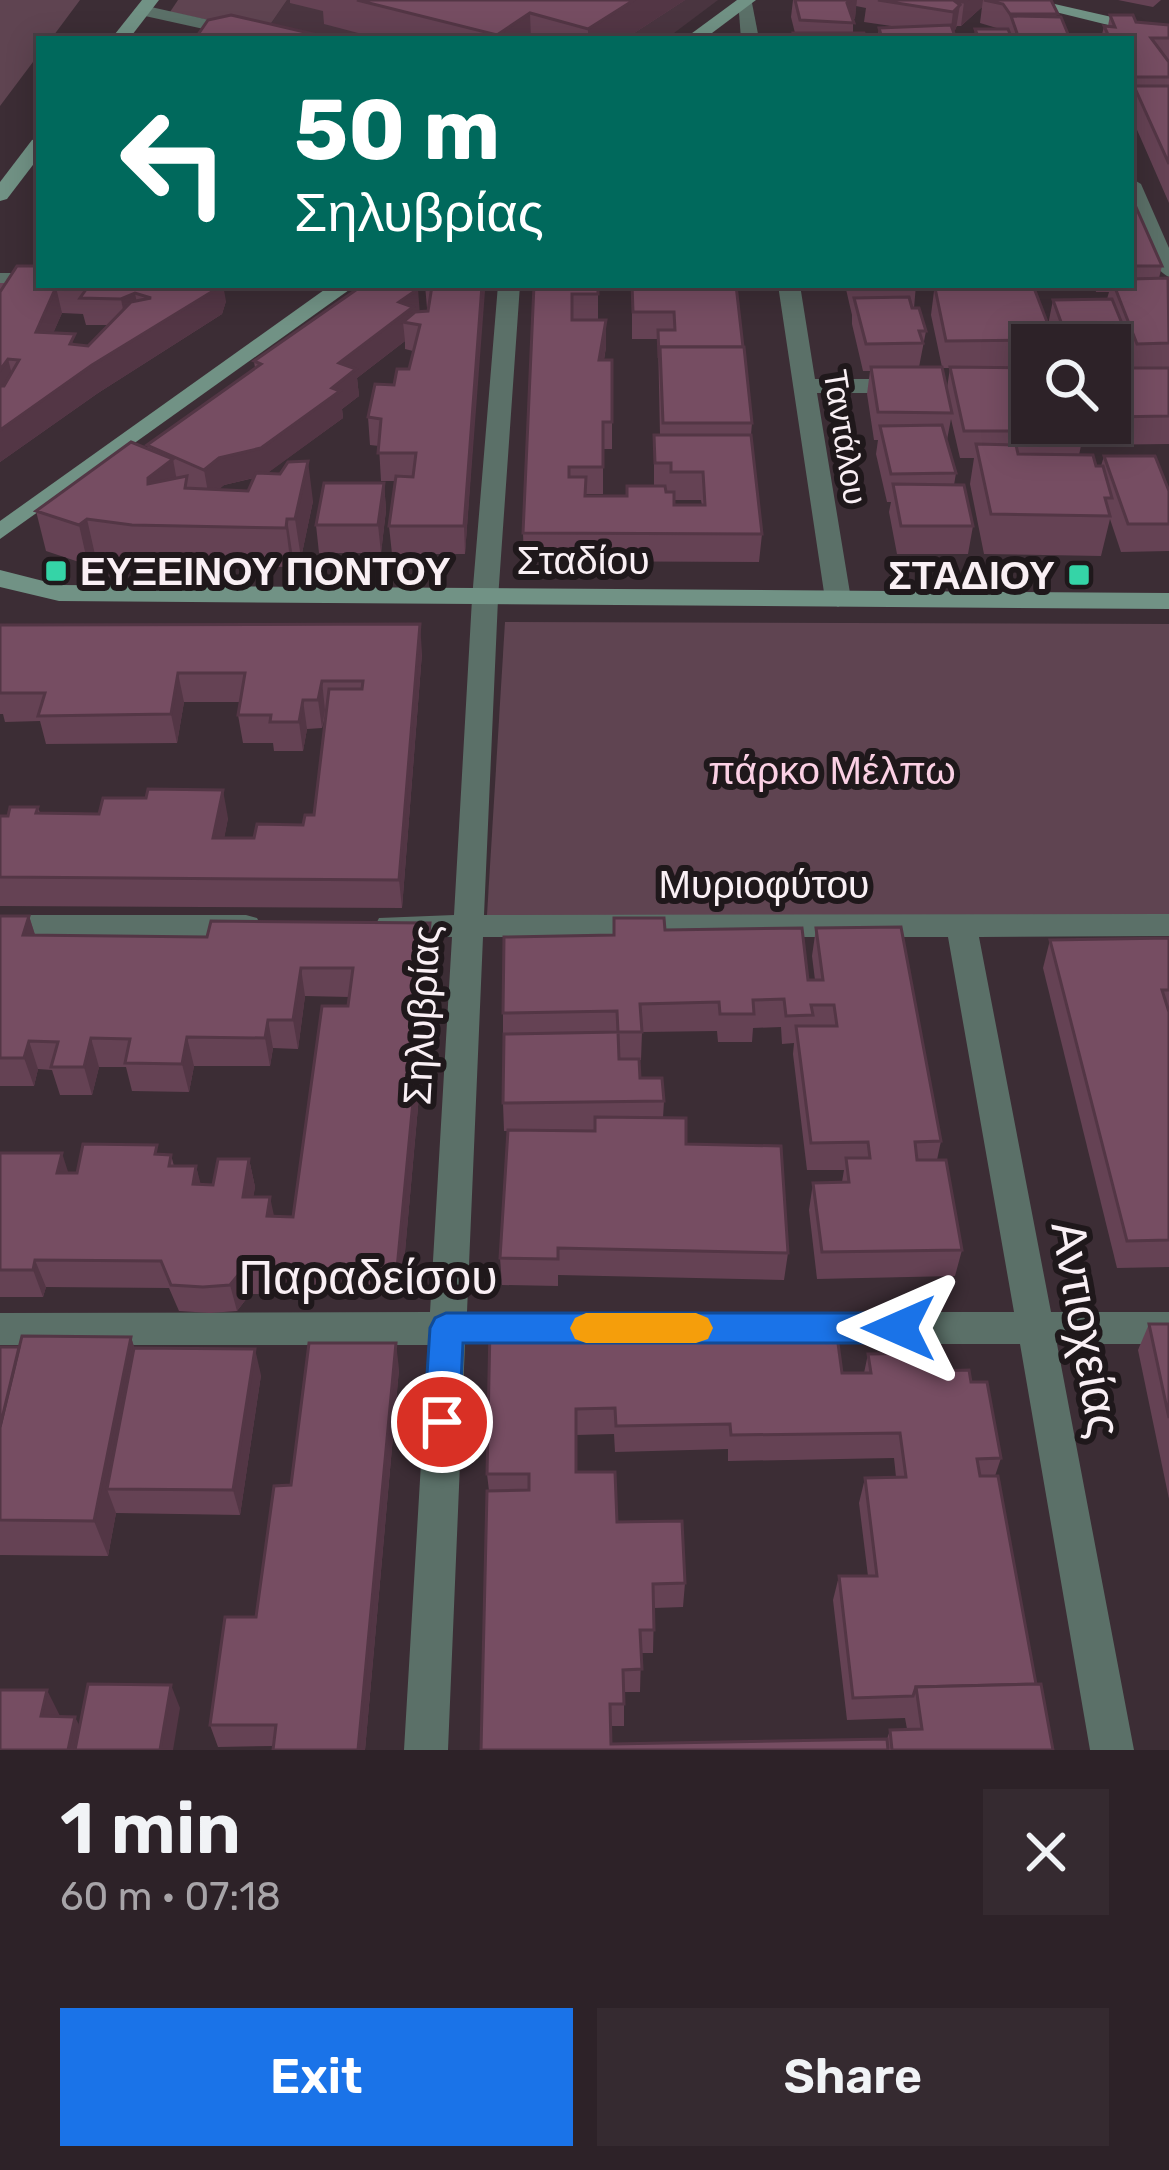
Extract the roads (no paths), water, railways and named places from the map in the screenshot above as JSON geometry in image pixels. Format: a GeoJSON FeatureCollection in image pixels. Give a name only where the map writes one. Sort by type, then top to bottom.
{"type":"FeatureCollection","features":[{"type":"Feature","properties":{"kind":"street"},"geometry":{"type":"LineString","coordinates":[[1016,0],[1169,34]]}},
{"type":"Feature","properties":{"kind":"street"},"geometry":{"type":"LineString","coordinates":[[697,36],[746,1],[750,36]]}},
{"type":"Feature","properties":{"kind":"street"},"geometry":{"type":"LineString","coordinates":[[122,36],[147,5],[261,36]]}},
{"type":"Feature","properties":{"kind":"street"},"geometry":{"type":"LineString","coordinates":[[1053,8],[1065,36]]}},
{"type":"Feature","properties":{"kind":"street"},"geometry":{"type":"LineString","coordinates":[[0,195],[36,148]]}},
{"type":"Feature","properties":{"kind":"street"},"geometry":{"type":"LineString","coordinates":[[1134,191],[1169,272]]}},
{"type":"Feature","properties":{"kind":"street"},"geometry":{"type":"LineString","coordinates":[[0,279],[36,279]]}},
{"type":"Feature","properties":{"kind":"street"},"geometry":{"type":"LineString","coordinates":[[0,532],[341,288]]}},
{"type":"Feature","properties":{"kind":"street","name":"Σηλυβρίας"},"geometry":{"type":"LineString","coordinates":[[426,1750],[485,599],[509,288]]}},
{"type":"Feature","properties":{"kind":"street","name":"Ταντάλου"},"geometry":{"type":"LineString","coordinates":[[789,288],[838,599]]}},
{"type":"Feature","properties":{"kind":"street"},"geometry":{"type":"LineString","coordinates":[[804,386],[941,386]]}},
{"type":"Feature","properties":{"kind":"street","name":"Σταδίου"},"geometry":{"type":"LineString","coordinates":[[0,578],[21,587],[59,592],[1169,601]]}},
{"type":"Feature","properties":{"kind":"street"},"geometry":{"type":"LineString","coordinates":[[0,926],[280,926]]}},
{"type":"Feature","properties":{"kind":"street","name":"Μυριοφύτου"},"geometry":{"type":"LineString","coordinates":[[350,926],[1169,926]]}},
{"type":"Feature","properties":{"kind":"street","name":"Αντιοχείας"},"geometry":{"type":"LineString","coordinates":[[962,926],[1112,1750]]}},
{"type":"Feature","properties":{"kind":"street","name":"Παραδείσου"},"geometry":{"type":"LineString","coordinates":[[0,1329],[564,1328]]}},
{"type":"Feature","properties":{"kind":"street"},"geometry":{"type":"LineString","coordinates":[[752,1328],[1169,1328]]}},
{"type":"Feature","properties":{"kind":"place","name":"ΕΥΞΕΙΝΟΥ ΠΟΝΤΟΥ"},"geometry":{"type":"Point","coordinates":[56,571]}},
{"type":"Feature","properties":{"kind":"place","name":"ΣΤΑΔΙΟΥ"},"geometry":{"type":"Point","coordinates":[1079,575]}},
{"type":"Feature","properties":{"kind":"park label","name":"πάρκο Μέλπω"},"geometry":{"type":"Point","coordinates":[832,770]}}]}
